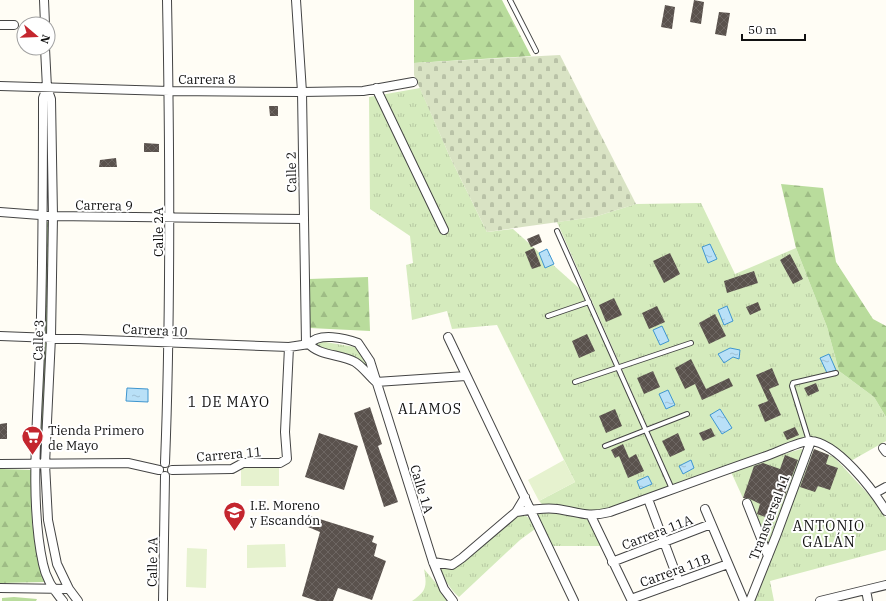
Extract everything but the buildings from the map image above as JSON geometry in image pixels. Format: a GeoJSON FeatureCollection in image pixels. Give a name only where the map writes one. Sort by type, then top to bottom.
{"type":"FeatureCollection","features":[{"type":"Feature","properties":{"kind":"street"},"geometry":{"type":"LineString","coordinates":[[44,0],[45,16]]}},
{"type":"Feature","properties":{"kind":"street","name":"Calle 2A"},"geometry":{"type":"LineString","coordinates":[[165,463],[171,218],[167,0]]}},
{"type":"Feature","properties":{"kind":"street","name":"Calle 2"},"geometry":{"type":"LineString","coordinates":[[296,0],[302,92],[308,344]]}},
{"type":"Feature","properties":{"kind":"street"},"geometry":{"type":"LineString","coordinates":[[0,25],[14,25]]}},
{"type":"Feature","properties":{"kind":"street","name":"Calle 3"},"geometry":{"type":"LineString","coordinates":[[46,56],[47,88],[51,99],[53,216],[51,337],[45,464],[48,520],[51,543],[57,564],[69,589],[78,601]]}},
{"type":"Feature","properties":{"kind":"street","name":"Carrera 8"},"geometry":{"type":"LineString","coordinates":[[0,86],[169,91],[302,92],[363,91],[413,82]]}},
{"type":"Feature","properties":{"kind":"street","name":"Calle 3"},"geometry":{"type":"LineString","coordinates":[[47,88],[43,98],[41,337],[36,464],[40,541],[43,565],[52,590]]}},
{"type":"Feature","properties":{"kind":"street"},"geometry":{"type":"LineString","coordinates":[[376,88],[444,230]]}},
{"type":"Feature","properties":{"kind":"street"},"geometry":{"type":"LineString","coordinates":[[43,152],[52,152]]}},
{"type":"Feature","properties":{"kind":"street","name":"Carrera 9"},"geometry":{"type":"LineString","coordinates":[[0,212],[53,216],[304,219]]}},
{"type":"Feature","properties":{"kind":"street"},"geometry":{"type":"LineString","coordinates":[[42,273],[52,273]]}},
{"type":"Feature","properties":{"kind":"street","name":"Carrera 10"},"geometry":{"type":"LineString","coordinates":[[0,336],[289,348],[308,344],[313,339],[323,336],[358,343],[370,361],[376,382]]}},
{"type":"Feature","properties":{"kind":"street"},"geometry":{"type":"LineString","coordinates":[[448,337],[574,601]]}},
{"type":"Feature","properties":{"kind":"street"},"geometry":{"type":"LineString","coordinates":[[308,344],[320,351],[339,356],[356,363],[376,382],[466,376]]}},
{"type":"Feature","properties":{"kind":"street","name":"Carrera 11"},"geometry":{"type":"LineString","coordinates":[[172,470],[232,469],[243,463],[280,463],[286,459],[285,432],[289,348]]}},
{"type":"Feature","properties":{"kind":"street","name":"Calle 1A"},"geometry":{"type":"LineString","coordinates":[[376,382],[433,562],[444,589],[453,601]]}},
{"type":"Feature","properties":{"kind":"street"},"geometry":{"type":"LineString","coordinates":[[39,398],[48,397]]}},
{"type":"Feature","properties":{"kind":"street"},"geometry":{"type":"LineString","coordinates":[[516,512],[556,509],[591,516],[610,512],[810,441],[826,446],[843,459],[875,493],[886,511]]}},
{"type":"Feature","properties":{"kind":"street","name":"Transversal 11"},"geometry":{"type":"LineString","coordinates":[[750,601],[810,441]]}},
{"type":"Feature","properties":{"kind":"street"},"geometry":{"type":"LineString","coordinates":[[0,464],[128,463],[159,470],[162,475],[165,476],[171,473],[172,470],[168,464],[165,463],[159,470]]}},
{"type":"Feature","properties":{"kind":"street","name":"Calle 2A"},"geometry":{"type":"LineString","coordinates":[[163,601],[165,476]]}},
{"type":"Feature","properties":{"kind":"street"},"geometry":{"type":"LineString","coordinates":[[875,493],[886,487]]}},
{"type":"Feature","properties":{"kind":"street"},"geometry":{"type":"LineString","coordinates":[[433,562],[452,565],[462,558],[516,512],[525,497]]}},
{"type":"Feature","properties":{"kind":"street"},"geometry":{"type":"LineString","coordinates":[[648,498],[679,582]]}},
{"type":"Feature","properties":{"kind":"street"},"geometry":{"type":"LineString","coordinates":[[747,503],[768,556]]}},
{"type":"Feature","properties":{"kind":"street"},"geometry":{"type":"LineString","coordinates":[[705,509],[744,601]]}},
{"type":"Feature","properties":{"kind":"street"},"geometry":{"type":"LineString","coordinates":[[591,516],[612,562]]}},
{"type":"Feature","properties":{"kind":"street","name":"Carrera 11A"},"geometry":{"type":"LineString","coordinates":[[612,562],[711,524]]}},
{"type":"Feature","properties":{"kind":"street","name":"Carrera 11B"},"geometry":{"type":"LineString","coordinates":[[612,562],[630,599],[728,564]]}},
{"type":"Feature","properties":{"kind":"street"},"geometry":{"type":"LineString","coordinates":[[820,601],[886,585]]}},
{"type":"Feature","properties":{"kind":"street"},"geometry":{"type":"LineString","coordinates":[[0,588],[31,587],[52,590],[69,589]]}},
{"type":"Feature","properties":{"kind":"street"},"geometry":{"type":"LineString","coordinates":[[52,590],[63,601]]}},
{"type":"Feature","properties":{"kind":"street"},"geometry":{"type":"LineString","coordinates":[[866,590],[868,601]]}},
{"type":"Feature","properties":{"kind":"lane"},"geometry":{"type":"LineString","coordinates":[[510,0],[536,51]]}},
{"type":"Feature","properties":{"kind":"lane"},"geometry":{"type":"LineString","coordinates":[[557,231],[672,490]]}},
{"type":"Feature","properties":{"kind":"lane"},"geometry":{"type":"LineString","coordinates":[[548,316],[589,302]]}},
{"type":"Feature","properties":{"kind":"lane"},"geometry":{"type":"LineString","coordinates":[[575,382],[691,343]]}},
{"type":"Feature","properties":{"kind":"lane"},"geometry":{"type":"LineString","coordinates":[[810,441],[792,386],[793,383],[836,373]]}},
{"type":"Feature","properties":{"kind":"lane"},"geometry":{"type":"LineString","coordinates":[[605,446],[687,414]]}},
{"type":"Feature","properties":{"kind":"green space"},"geometry":{"type":"Polygon","coordinates":[[[414,0],[502,0],[531,56],[414,63],[414,0]]]}},
{"type":"Feature","properties":{"kind":"green space"},"geometry":{"type":"Polygon","coordinates":[[[560,55],[636,204],[594,217],[487,232],[450,157],[414,75],[414,63],[560,55]]]}},
{"type":"Feature","properties":{"kind":"green space"},"geometry":{"type":"Polygon","coordinates":[[[420,88],[450,157],[487,232],[513,229],[580,289],[669,488],[604,511],[589,512],[545,507],[539,501],[575,482],[497,325],[452,329],[447,311],[412,320],[406,265],[413,263],[410,236],[370,209],[369,97],[420,88]]]}},
{"type":"Feature","properties":{"kind":"green space"},"geometry":{"type":"Polygon","coordinates":[[[781,184],[823,188],[836,262],[873,319],[886,326],[886,417],[874,397],[839,371],[827,327],[796,248],[781,184]]]}},
{"type":"Feature","properties":{"kind":"green space"},"geometry":{"type":"Polygon","coordinates":[[[701,203],[735,274],[796,248],[827,327],[839,371],[874,397],[886,417],[886,441],[849,462],[802,438],[710,473],[673,485],[557,222],[594,217],[636,204],[701,203]]]}},
{"type":"Feature","properties":{"kind":"green space"},"geometry":{"type":"Polygon","coordinates":[[[45,222],[50,222],[48,333],[43,333],[45,222]]]}},
{"type":"Feature","properties":{"kind":"green space"},"geometry":{"type":"Polygon","coordinates":[[[368,277],[370,331],[310,328],[309,279],[368,277]]]}},
{"type":"Feature","properties":{"kind":"green space"},"geometry":{"type":"Polygon","coordinates":[[[313,340],[355,347],[367,361],[371,374],[358,362],[313,347],[313,340]]]}},
{"type":"Feature","properties":{"kind":"green space"},"geometry":{"type":"Polygon","coordinates":[[[43,343],[48,343],[43,457],[39,457],[43,343]]]}},
{"type":"Feature","properties":{"kind":"green space"},"geometry":{"type":"Polygon","coordinates":[[[801,449],[804,450],[768,548],[749,500],[743,498],[731,472],[756,462],[801,449]]]}},
{"type":"Feature","properties":{"kind":"green space"},"geometry":{"type":"Polygon","coordinates":[[[814,449],[834,457],[870,496],[886,518],[886,550],[770,581],[774,601],[753,601],[814,449]]]}},
{"type":"Feature","properties":{"kind":"green space"},"geometry":{"type":"Polygon","coordinates":[[[564,460],[575,482],[539,501],[528,480],[564,460]]]}},
{"type":"Feature","properties":{"kind":"green space"},"geometry":{"type":"Polygon","coordinates":[[[241,467],[279,467],[279,486],[241,486],[241,467]]]}},
{"type":"Feature","properties":{"kind":"green space"},"geometry":{"type":"Polygon","coordinates":[[[0,469],[31,470],[32,523],[44,582],[0,583],[0,469]]]}},
{"type":"Feature","properties":{"kind":"green space"},"geometry":{"type":"Polygon","coordinates":[[[535,512],[556,512],[588,518],[602,546],[552,546],[535,512]]]}},
{"type":"Feature","properties":{"kind":"green space"},"geometry":{"type":"Polygon","coordinates":[[[520,515],[526,516],[533,521],[535,529],[520,540],[459,597],[455,594],[438,566],[453,569],[458,566],[514,518],[520,515]]]}},
{"type":"Feature","properties":{"kind":"green space"},"geometry":{"type":"Polygon","coordinates":[[[285,544],[286,567],[247,568],[247,545],[285,544]]]}},
{"type":"Feature","properties":{"kind":"green space"},"geometry":{"type":"Polygon","coordinates":[[[187,548],[207,549],[206,588],[186,587],[187,548]]]}},
{"type":"Feature","properties":{"kind":"green space"},"geometry":{"type":"Polygon","coordinates":[[[424,569],[451,601],[412,601],[421,594],[425,588],[426,580],[424,569]]]}},
{"type":"Feature","properties":{"kind":"green space"},"geometry":{"type":"Polygon","coordinates":[[[14,597],[37,599],[36,601],[2,601],[2,598],[14,597]]]}},
{"type":"Feature","properties":{"kind":"water"},"geometry":{"type":"Polygon","coordinates":[[[710,244],[717,259],[708,263],[702,247],[710,244]]]}},
{"type":"Feature","properties":{"kind":"water"},"geometry":{"type":"Polygon","coordinates":[[[547,249],[554,264],[545,268],[539,253],[547,249]]]}},
{"type":"Feature","properties":{"kind":"water"},"geometry":{"type":"Polygon","coordinates":[[[727,306],[733,321],[724,325],[718,310],[727,306]]]}},
{"type":"Feature","properties":{"kind":"water"},"geometry":{"type":"Polygon","coordinates":[[[662,326],[669,341],[660,345],[653,330],[662,326]]]}},
{"type":"Feature","properties":{"kind":"water"},"geometry":{"type":"Polygon","coordinates":[[[730,348],[740,350],[739,359],[733,357],[724,363],[718,354],[730,348]]]}},
{"type":"Feature","properties":{"kind":"water"},"geometry":{"type":"Polygon","coordinates":[[[829,354],[836,370],[827,373],[820,358],[829,354]]]}},
{"type":"Feature","properties":{"kind":"water"},"geometry":{"type":"Polygon","coordinates":[[[127,388],[148,389],[148,402],[126,401],[127,388]]]}},
{"type":"Feature","properties":{"kind":"water"},"geometry":{"type":"Polygon","coordinates":[[[668,390],[675,405],[666,409],[659,394],[668,390]]]}},
{"type":"Feature","properties":{"kind":"water"},"geometry":{"type":"Polygon","coordinates":[[[720,409],[732,428],[722,434],[710,415],[720,409]]]}},
{"type":"Feature","properties":{"kind":"water"},"geometry":{"type":"Polygon","coordinates":[[[691,460],[694,468],[683,474],[679,466],[691,460]]]}},
{"type":"Feature","properties":{"kind":"water"},"geometry":{"type":"Polygon","coordinates":[[[648,476],[652,484],[640,489],[637,481],[648,476]]]}},
{"type":"Feature","properties":{"kind":"place","name":"Tienda Primero de Mayo"},"geometry":{"type":"Point","coordinates":[33,456]}},
{"type":"Feature","properties":{"kind":"place","name":"I.E. Moreno y Escandón"},"geometry":{"type":"Point","coordinates":[234,532]}},
{"type":"Feature","properties":{"kind":"district","name":"1 DE MAYO"},"geometry":{"type":"Point","coordinates":[229,402]}},
{"type":"Feature","properties":{"kind":"district","name":"ALAMOS"},"geometry":{"type":"Point","coordinates":[430,409]}},
{"type":"Feature","properties":{"kind":"district","name":"ANTONIO GALÁN"},"geometry":{"type":"Point","coordinates":[829,534]}}]}
